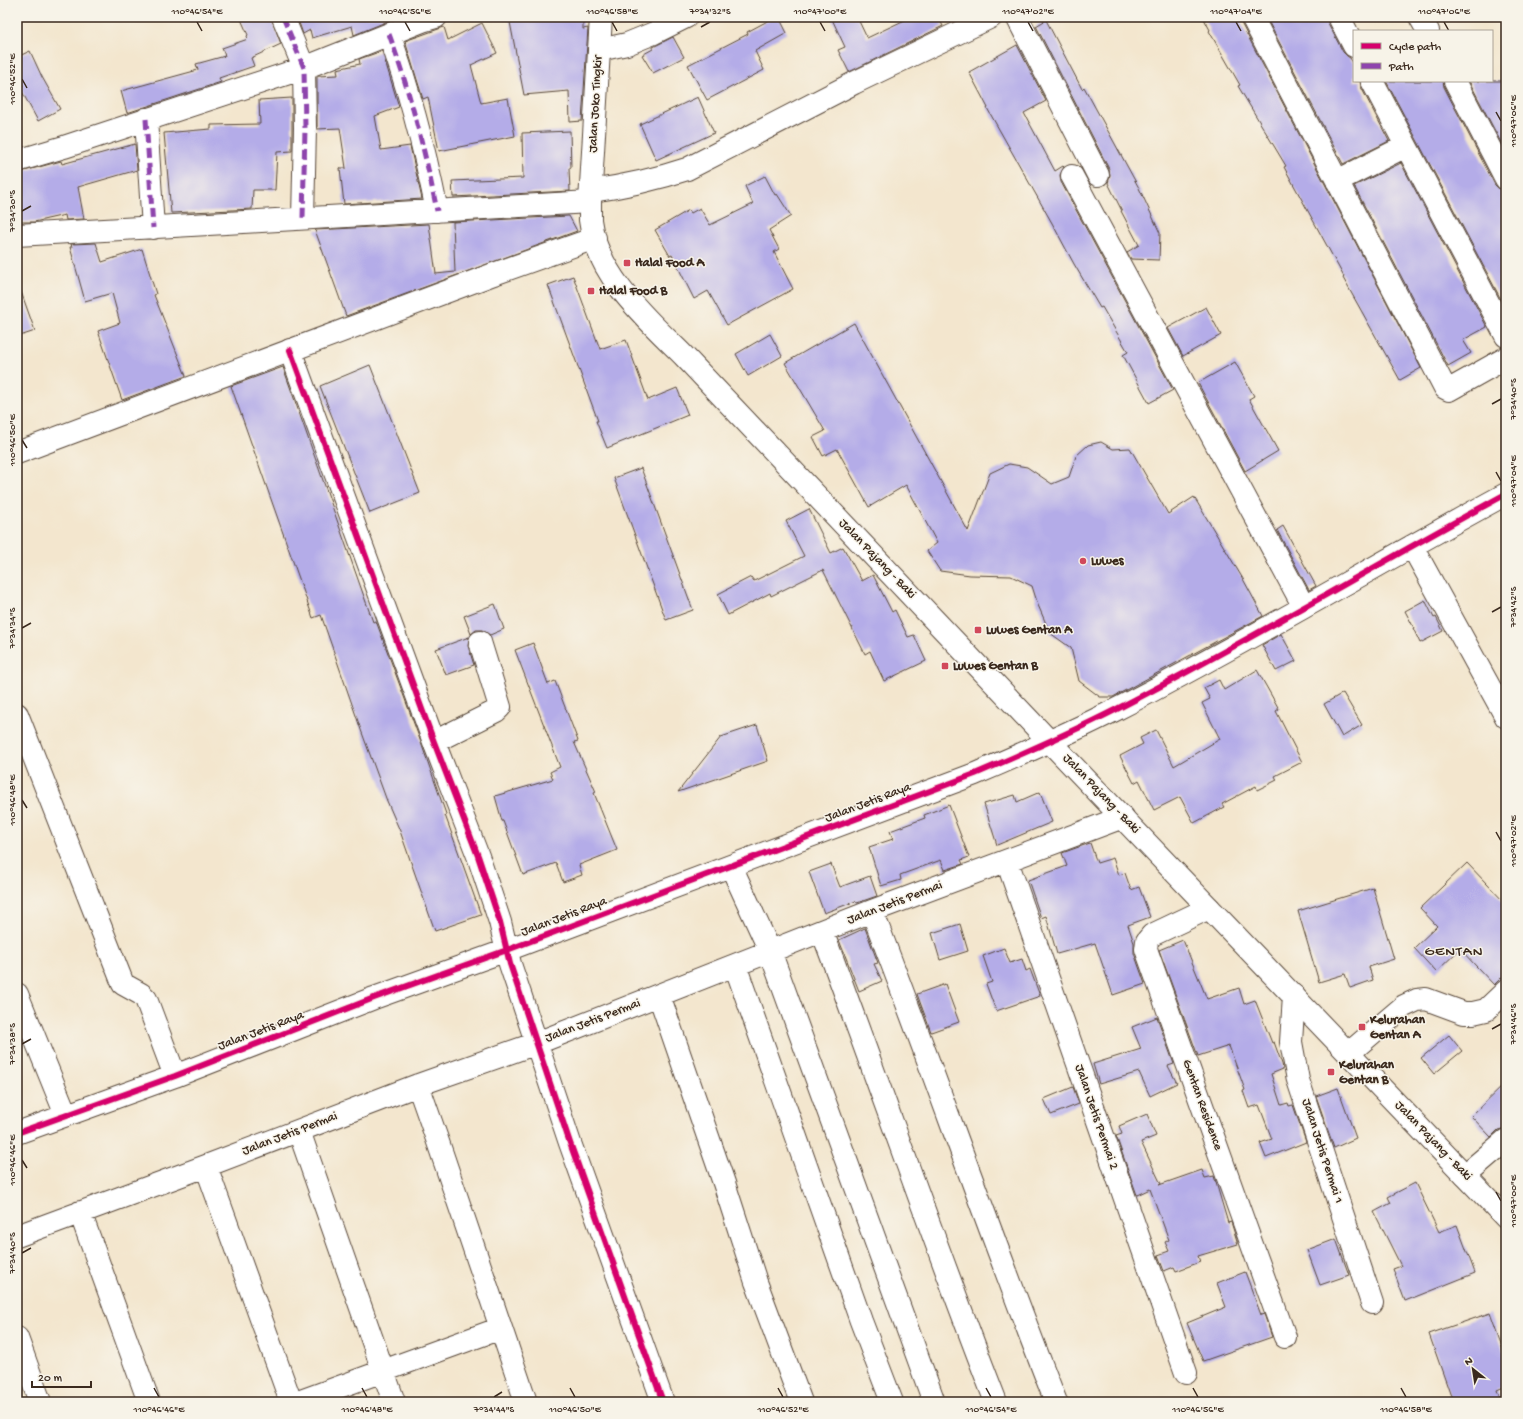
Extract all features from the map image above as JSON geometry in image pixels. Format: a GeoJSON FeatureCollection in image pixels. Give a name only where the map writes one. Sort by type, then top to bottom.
{"type":"FeatureCollection","features":[{"type":"Feature","properties":{"kind":"street"},"geometry":{"type":"LineString","coordinates":[[283,17],[304,68],[305,128],[303,218]]}},
{"type":"Feature","properties":{"kind":"street"},"geometry":{"type":"LineString","coordinates":[[17,161],[304,68],[436,17]]}},
{"type":"Feature","properties":{"kind":"street","name":"Jalan Joko Tingkir"},"geometry":{"type":"LineString","coordinates":[[590,196],[601,17]]}},
{"type":"Feature","properties":{"kind":"street"},"geometry":{"type":"LineString","coordinates":[[599,50],[627,44],[654,33],[686,17]]}},
{"type":"Feature","properties":{"kind":"street"},"geometry":{"type":"LineString","coordinates":[[17,235],[438,211],[590,196],[660,178],[687,169],[854,83],[991,17]]}},
{"type":"Feature","properties":{"kind":"street"},"geometry":{"type":"LineString","coordinates":[[1017,17],[1098,174]]}},
{"type":"Feature","properties":{"kind":"street"},"geometry":{"type":"LineString","coordinates":[[1252,17],[1382,269],[1446,389],[1449,390],[1506,358]]}},
{"type":"Feature","properties":{"kind":"street"},"geometry":{"type":"LineString","coordinates":[[1339,17],[1353,44]]}},
{"type":"Feature","properties":{"kind":"street"},"geometry":{"type":"LineString","coordinates":[[1420,17],[1427,30]]}},
{"type":"Feature","properties":{"kind":"street"},"geometry":{"type":"LineString","coordinates":[[389,34],[414,111],[438,211]]}},
{"type":"Feature","properties":{"kind":"street"},"geometry":{"type":"LineString","coordinates":[[1373,82],[1506,336]]}},
{"type":"Feature","properties":{"kind":"street"},"geometry":{"type":"LineString","coordinates":[[1456,82],[1506,179]]}},
{"type":"Feature","properties":{"kind":"street"},"geometry":{"type":"LineString","coordinates":[[146,119],[153,228]]}},
{"type":"Feature","properties":{"kind":"street"},"geometry":{"type":"LineString","coordinates":[[1337,181],[1406,146]]}},
{"type":"Feature","properties":{"kind":"street"},"geometry":{"type":"LineString","coordinates":[[1072,176],[1304,607]]}},
{"type":"Feature","properties":{"kind":"street","name":"Jalan Pajang - Baki"},"geometry":{"type":"LineString","coordinates":[[590,196],[590,221],[599,253],[608,270],[640,313],[683,355],[1050,742],[1465,1175],[1503,1209]]}},
{"type":"Feature","properties":{"kind":"street"},"geometry":{"type":"LineString","coordinates":[[17,453],[290,350],[595,238]]}},
{"type":"Feature","properties":{"kind":"street"},"geometry":{"type":"LineString","coordinates":[[290,350],[434,742],[478,856],[494,902],[508,950],[510,964],[536,1043],[570,1143],[663,1402]]}},
{"type":"Feature","properties":{"kind":"street","name":"Jalan Jetis Raya"},"geometry":{"type":"LineString","coordinates":[[17,1133],[175,1076],[374,998],[508,950],[975,774],[1050,742],[1166,683],[1506,494]]}},
{"type":"Feature","properties":{"kind":"street"},"geometry":{"type":"LineString","coordinates":[[1412,546],[1506,717]]}},
{"type":"Feature","properties":{"kind":"street"},"geometry":{"type":"LineString","coordinates":[[434,742],[496,711],[500,707],[480,642]]}},
{"type":"Feature","properties":{"kind":"street"},"geometry":{"type":"LineString","coordinates":[[17,714],[123,984],[141,994],[146,999],[175,1076]]}},
{"type":"Feature","properties":{"kind":"street","name":"Jalan Jetis Permai"},"geometry":{"type":"LineString","coordinates":[[17,1236],[418,1085],[536,1043],[872,911],[1122,817]]}},
{"type":"Feature","properties":{"kind":"street","name":"Jalan Jetis Permai 2"},"geometry":{"type":"LineString","coordinates":[[1007,861],[1186,1373]]}},
{"type":"Feature","properties":{"kind":"street"},"geometry":{"type":"LineString","coordinates":[[731,866],[770,952],[934,1402]]}},
{"type":"Feature","properties":{"kind":"street","name":"Gentan Residence"},"geometry":{"type":"LineString","coordinates":[[1209,908],[1152,935],[1147,941],[1146,949],[1285,1337]]}},
{"type":"Feature","properties":{"kind":"street"},"geometry":{"type":"LineString","coordinates":[[872,911],[922,1040],[968,1169],[1056,1402]]}},
{"type":"Feature","properties":{"kind":"street"},"geometry":{"type":"LineString","coordinates":[[822,931],[868,1054],[963,1319],[996,1402]]}},
{"type":"Feature","properties":{"kind":"street"},"geometry":{"type":"LineString","coordinates":[[735,965],[861,1321],[892,1402]]}},
{"type":"Feature","properties":{"kind":"street"},"geometry":{"type":"LineString","coordinates":[[1349,1053],[1404,1006],[1417,1000],[1426,999],[1464,1013],[1473,1013],[1486,1010],[1506,991]]}},
{"type":"Feature","properties":{"kind":"street"},"geometry":{"type":"LineString","coordinates":[[17,994],[66,1115]]}},
{"type":"Feature","properties":{"kind":"street"},"geometry":{"type":"LineString","coordinates":[[658,995],[722,1176],[756,1282],[800,1402]]}},
{"type":"Feature","properties":{"kind":"street","name":"Jalan Jetis Permai 1"},"geometry":{"type":"LineString","coordinates":[[1294,996],[1291,1042],[1298,1080],[1372,1303]]}},
{"type":"Feature","properties":{"kind":"street"},"geometry":{"type":"LineString","coordinates":[[418,1085],[526,1402]]}},
{"type":"Feature","properties":{"kind":"street"},"geometry":{"type":"LineString","coordinates":[[299,1131],[394,1402]]}},
{"type":"Feature","properties":{"kind":"street"},"geometry":{"type":"LineString","coordinates":[[1465,1175],[1506,1140]]}},
{"type":"Feature","properties":{"kind":"street"},"geometry":{"type":"LineString","coordinates":[[206,1166],[291,1402]]}},
{"type":"Feature","properties":{"kind":"street"},"geometry":{"type":"LineString","coordinates":[[80,1212],[149,1402]]}},
{"type":"Feature","properties":{"kind":"street"},"geometry":{"type":"LineString","coordinates":[[298,1402],[501,1328]]}},
{"type":"Feature","properties":{"kind":"street"},"geometry":{"type":"LineString","coordinates":[[17,1338],[40,1402]]}},
{"type":"Feature","properties":{"kind":"building"},"geometry":{"type":"Polygon","coordinates":[[[240,17],[271,17],[281,44],[251,58],[254,66],[219,78],[221,82],[127,113],[121,91],[198,70],[196,64],[225,56],[222,48],[248,39],[248,35],[240,17]]]}},
{"type":"Feature","properties":{"kind":"building"},"geometry":{"type":"Polygon","coordinates":[[[297,17],[398,17],[354,35],[352,26],[312,38],[310,30],[303,34],[297,17]]]}},
{"type":"Feature","properties":{"kind":"building"},"geometry":{"type":"Polygon","coordinates":[[[509,17],[583,17],[583,29],[588,28],[582,121],[570,122],[569,91],[524,95],[509,17]]]}},
{"type":"Feature","properties":{"kind":"building"},"geometry":{"type":"Polygon","coordinates":[[[775,17],[779,17],[787,33],[755,51],[764,70],[707,100],[688,65],[748,34],[747,32],[775,17]]]}},
{"type":"Feature","properties":{"kind":"building"},"geometry":{"type":"Polygon","coordinates":[[[831,17],[857,17],[867,38],[911,17],[938,17],[943,26],[849,72],[838,50],[845,47],[831,17]]]}},
{"type":"Feature","properties":{"kind":"building"},"geometry":{"type":"Polygon","coordinates":[[[1203,17],[1240,17],[1241,23],[1421,368],[1400,380],[1343,278],[1344,277],[1284,167],[1286,166],[1238,86],[1240,85],[1209,31],[1210,30],[1203,17]]]}},
{"type":"Feature","properties":{"kind":"building"},"geometry":{"type":"Polygon","coordinates":[[[1266,17],[1327,17],[1328,23],[1343,52],[1353,62],[1353,82],[1360,82],[1361,87],[1389,141],[1343,164],[1266,17]]]}},
{"type":"Feature","properties":{"kind":"building"},"geometry":{"type":"Polygon","coordinates":[[[1046,20],[1082,89],[1084,87],[1139,188],[1160,233],[1159,260],[1131,259],[1127,252],[1139,245],[1108,183],[1110,176],[1109,169],[1036,26],[1046,20]]]}},
{"type":"Feature","properties":{"kind":"building"},"geometry":{"type":"Polygon","coordinates":[[[482,23],[497,53],[471,65],[481,103],[508,98],[515,136],[439,151],[428,97],[423,99],[405,41],[444,27],[448,40],[482,23]]]}},
{"type":"Feature","properties":{"kind":"building"},"geometry":{"type":"Polygon","coordinates":[[[673,37],[684,57],[653,73],[642,55],[653,49],[653,47],[673,37]]]}},
{"type":"Feature","properties":{"kind":"building"},"geometry":{"type":"Polygon","coordinates":[[[1017,45],[1046,101],[1024,113],[1055,171],[1063,166],[1064,167],[1060,175],[1061,182],[1173,390],[1149,403],[1123,355],[1128,352],[1102,307],[1100,308],[1074,264],[987,108],[969,72],[1017,45]]]}},
{"type":"Feature","properties":{"kind":"building"},"geometry":{"type":"Polygon","coordinates":[[[30,51],[42,77],[60,109],[38,121],[20,88],[23,86],[17,73],[17,57],[30,51]]]}},
{"type":"Feature","properties":{"kind":"building"},"geometry":{"type":"Polygon","coordinates":[[[382,51],[399,107],[375,116],[381,150],[410,146],[422,199],[344,204],[340,168],[346,168],[340,128],[317,129],[317,76],[338,75],[337,69],[360,64],[359,59],[382,51]]]}},
{"type":"Feature","properties":{"kind":"building"},"geometry":{"type":"Polygon","coordinates":[[[1506,81],[1506,152],[1470,82],[1506,81]]]}},
{"type":"Feature","properties":{"kind":"building"},"geometry":{"type":"Polygon","coordinates":[[[1387,82],[1443,82],[1444,87],[1495,185],[1500,190],[1506,191],[1506,309],[1387,82]]]}},
{"type":"Feature","properties":{"kind":"building"},"geometry":{"type":"Polygon","coordinates":[[[698,97],[714,133],[656,160],[640,124],[698,97]]]}},
{"type":"Feature","properties":{"kind":"building"},"geometry":{"type":"Polygon","coordinates":[[[292,98],[292,151],[277,152],[275,190],[253,190],[252,209],[171,213],[164,133],[211,129],[211,125],[260,124],[259,100],[292,98]]]}},
{"type":"Feature","properties":{"kind":"building"},"geometry":{"type":"Polygon","coordinates":[[[570,131],[570,191],[453,197],[452,181],[523,178],[522,133],[570,131]]]}},
{"type":"Feature","properties":{"kind":"building"},"geometry":{"type":"Polygon","coordinates":[[[135,144],[137,170],[78,187],[84,219],[66,220],[65,215],[34,222],[17,222],[17,173],[61,161],[62,164],[135,144]]]}},
{"type":"Feature","properties":{"kind":"building"},"geometry":{"type":"Polygon","coordinates":[[[1401,163],[1487,327],[1463,340],[1471,353],[1448,366],[1354,186],[1401,163]]]}},
{"type":"Feature","properties":{"kind":"building"},"geometry":{"type":"Polygon","coordinates":[[[765,176],[775,195],[777,194],[791,216],[769,230],[779,249],[774,252],[793,289],[727,325],[708,291],[694,299],[672,255],[670,256],[655,230],[689,210],[691,213],[700,208],[710,225],[753,204],[745,186],[765,176]]]}},
{"type":"Feature","properties":{"kind":"building"},"geometry":{"type":"Polygon","coordinates":[[[569,216],[577,231],[346,316],[315,230],[429,224],[436,274],[455,272],[453,222],[569,216]]]}},
{"type":"Feature","properties":{"kind":"building"},"geometry":{"type":"Polygon","coordinates":[[[96,243],[102,262],[142,249],[156,294],[154,295],[186,376],[122,400],[98,331],[120,323],[112,293],[85,301],[70,247],[72,247],[71,244],[96,243]]]}},
{"type":"Feature","properties":{"kind":"building"},"geometry":{"type":"Polygon","coordinates":[[[573,276],[600,349],[626,340],[648,400],[677,388],[688,415],[607,448],[548,285],[573,276]]]}},
{"type":"Feature","properties":{"kind":"building"},"geometry":{"type":"Polygon","coordinates":[[[19,286],[35,331],[17,337],[17,287],[19,286]]]}},
{"type":"Feature","properties":{"kind":"building"},"geometry":{"type":"Polygon","coordinates":[[[1206,307],[1221,335],[1183,356],[1168,328],[1206,307]]]}},
{"type":"Feature","properties":{"kind":"building","name":"Luwes"},"geometry":{"type":"Polygon","coordinates":[[[854,323],[968,531],[990,473],[1009,464],[1027,467],[1052,484],[1069,477],[1076,456],[1088,445],[1101,442],[1113,449],[1130,448],[1168,514],[1194,497],[1243,579],[1263,616],[1113,697],[1100,697],[1079,681],[1071,648],[1050,633],[1032,586],[1011,576],[970,575],[940,571],[927,551],[937,543],[906,485],[869,507],[837,449],[823,456],[813,437],[825,431],[785,363],[854,323]]]}},
{"type":"Feature","properties":{"kind":"building"},"geometry":{"type":"Polygon","coordinates":[[[770,334],[782,356],[748,376],[736,354],[770,334]]]}},
{"type":"Feature","properties":{"kind":"building"},"geometry":{"type":"Polygon","coordinates":[[[1235,362],[1254,396],[1249,399],[1278,451],[1245,471],[1198,383],[1235,362]]]}},
{"type":"Feature","properties":{"kind":"building"},"geometry":{"type":"Polygon","coordinates":[[[370,365],[420,493],[370,513],[320,386],[370,365]]]}},
{"type":"Feature","properties":{"kind":"building"},"geometry":{"type":"Polygon","coordinates":[[[283,367],[373,622],[376,621],[419,737],[481,915],[435,931],[400,831],[387,801],[361,730],[321,615],[313,618],[231,386],[283,367]]]}},
{"type":"Feature","properties":{"kind":"building"},"geometry":{"type":"Polygon","coordinates":[[[641,468],[693,610],[666,620],[614,478],[641,468]]]}},
{"type":"Feature","properties":{"kind":"building"},"geometry":{"type":"Polygon","coordinates":[[[809,509],[831,553],[843,547],[862,581],[873,575],[892,612],[895,610],[908,637],[914,635],[926,661],[884,681],[870,651],[865,654],[823,570],[771,596],[770,593],[728,615],[718,594],[751,577],[754,581],[804,556],[786,521],[809,509]]]}},
{"type":"Feature","properties":{"kind":"building"},"geometry":{"type":"Polygon","coordinates":[[[1283,526],[1316,586],[1309,590],[1277,530],[1283,526]]]}},
{"type":"Feature","properties":{"kind":"building"},"geometry":{"type":"Polygon","coordinates":[[[1425,600],[1434,618],[1436,617],[1443,631],[1420,643],[1405,611],[1425,600]]]}},
{"type":"Feature","properties":{"kind":"building"},"geometry":{"type":"Polygon","coordinates":[[[495,604],[504,629],[490,635],[482,630],[476,630],[471,634],[464,616],[495,604]]]}},
{"type":"Feature","properties":{"kind":"building"},"geometry":{"type":"Polygon","coordinates":[[[1281,634],[1296,661],[1276,671],[1262,645],[1281,634]]]}},
{"type":"Feature","properties":{"kind":"building"},"geometry":{"type":"Polygon","coordinates":[[[469,637],[468,646],[474,665],[446,675],[436,649],[469,637]]]}},
{"type":"Feature","properties":{"kind":"building"},"geometry":{"type":"Polygon","coordinates":[[[533,643],[548,684],[555,681],[578,741],[574,742],[596,792],[594,793],[617,850],[579,865],[582,875],[563,882],[556,863],[523,875],[502,821],[495,796],[553,779],[550,772],[560,767],[515,650],[533,643]]]}},
{"type":"Feature","properties":{"kind":"building"},"geometry":{"type":"Polygon","coordinates":[[[1257,670],[1279,709],[1276,711],[1302,762],[1275,776],[1277,780],[1257,790],[1256,786],[1222,804],[1224,807],[1194,823],[1180,797],[1154,810],[1139,780],[1134,783],[1120,756],[1143,744],[1140,738],[1156,730],[1174,766],[1220,739],[1202,703],[1210,699],[1204,688],[1219,680],[1224,690],[1257,670]]]}},
{"type":"Feature","properties":{"kind":"building"},"geometry":{"type":"Polygon","coordinates":[[[1343,693],[1362,725],[1342,737],[1324,704],[1343,693]]]}},
{"type":"Feature","properties":{"kind":"building"},"geometry":{"type":"Polygon","coordinates":[[[757,725],[768,761],[678,792],[721,737],[757,725]]]}},
{"type":"Feature","properties":{"kind":"building"},"geometry":{"type":"Polygon","coordinates":[[[1040,792],[1052,822],[997,845],[984,804],[1015,795],[1017,802],[1040,792]]]}},
{"type":"Feature","properties":{"kind":"building"},"geometry":{"type":"Polygon","coordinates":[[[949,805],[969,857],[961,860],[963,864],[945,870],[941,860],[900,875],[901,880],[881,886],[869,847],[893,839],[890,831],[925,818],[924,815],[949,805]]]}},
{"type":"Feature","properties":{"kind":"building"},"geometry":{"type":"Polygon","coordinates":[[[1090,843],[1097,863],[1113,858],[1119,875],[1125,873],[1131,890],[1139,887],[1150,917],[1128,925],[1134,943],[1134,953],[1145,984],[1113,995],[1095,943],[1057,954],[1046,916],[1041,918],[1028,880],[1067,866],[1062,853],[1090,843]]]}},
{"type":"Feature","properties":{"kind":"building"},"geometry":{"type":"Polygon","coordinates":[[[1467,863],[1506,904],[1506,973],[1494,985],[1460,949],[1436,972],[1414,948],[1437,926],[1420,908],[1467,863]]]}},
{"type":"Feature","properties":{"kind":"building"},"geometry":{"type":"Polygon","coordinates":[[[831,864],[840,887],[870,876],[877,896],[857,903],[856,901],[824,913],[809,872],[831,864]]]}},
{"type":"Feature","properties":{"kind":"building"},"geometry":{"type":"Polygon","coordinates":[[[1373,888],[1394,959],[1369,967],[1373,980],[1350,988],[1345,974],[1319,982],[1298,911],[1373,888]]]}},
{"type":"Feature","properties":{"kind":"building"},"geometry":{"type":"Polygon","coordinates":[[[960,924],[968,951],[940,960],[932,933],[960,924]]]}},
{"type":"Feature","properties":{"kind":"building"},"geometry":{"type":"Polygon","coordinates":[[[865,928],[878,963],[874,964],[882,981],[859,991],[839,940],[865,928]]]}},
{"type":"Feature","properties":{"kind":"building"},"geometry":{"type":"Polygon","coordinates":[[[1183,940],[1207,999],[1239,988],[1244,1004],[1255,1000],[1282,1064],[1283,1069],[1271,1074],[1281,1105],[1288,1103],[1289,1106],[1293,1105],[1306,1142],[1266,1158],[1260,1143],[1272,1139],[1259,1105],[1249,1108],[1243,1091],[1245,1090],[1229,1046],[1198,1056],[1159,950],[1183,940]]]}},
{"type":"Feature","properties":{"kind":"building"},"geometry":{"type":"Polygon","coordinates":[[[1004,948],[1010,963],[1022,959],[1026,971],[1030,969],[1040,996],[996,1011],[986,984],[992,982],[983,956],[1004,948]]]}},
{"type":"Feature","properties":{"kind":"building"},"geometry":{"type":"Polygon","coordinates":[[[945,984],[959,1022],[931,1032],[917,994],[945,984]]]}},
{"type":"Feature","properties":{"kind":"building"},"geometry":{"type":"Polygon","coordinates":[[[1157,1017],[1174,1064],[1168,1066],[1177,1083],[1150,1096],[1139,1072],[1099,1084],[1093,1064],[1141,1049],[1132,1027],[1157,1017]]]}},
{"type":"Feature","properties":{"kind":"building"},"geometry":{"type":"Polygon","coordinates":[[[1449,1035],[1462,1051],[1434,1074],[1421,1058],[1449,1035]]]}},
{"type":"Feature","properties":{"kind":"building"},"geometry":{"type":"Polygon","coordinates":[[[1506,1082],[1506,1128],[1498,1130],[1491,1137],[1471,1116],[1506,1082]]]}},
{"type":"Feature","properties":{"kind":"building"},"geometry":{"type":"Polygon","coordinates":[[[1073,1087],[1079,1104],[1051,1115],[1044,1099],[1073,1087]]]}},
{"type":"Feature","properties":{"kind":"building"},"geometry":{"type":"Polygon","coordinates":[[[1338,1088],[1356,1138],[1334,1148],[1316,1096],[1338,1088]]]}},
{"type":"Feature","properties":{"kind":"building"},"geometry":{"type":"Polygon","coordinates":[[[1147,1114],[1156,1136],[1141,1142],[1161,1184],[1159,1185],[1202,1170],[1205,1178],[1214,1176],[1228,1223],[1231,1222],[1238,1244],[1198,1256],[1200,1262],[1176,1271],[1174,1267],[1164,1271],[1158,1255],[1169,1251],[1165,1242],[1169,1240],[1150,1189],[1137,1195],[1116,1136],[1122,1134],[1119,1126],[1147,1114]]]}},
{"type":"Feature","properties":{"kind":"building"},"geometry":{"type":"Polygon","coordinates":[[[1415,1183],[1439,1232],[1457,1225],[1475,1273],[1405,1301],[1393,1269],[1401,1266],[1374,1212],[1391,1203],[1388,1197],[1415,1183]]]}},
{"type":"Feature","properties":{"kind":"building"},"geometry":{"type":"Polygon","coordinates":[[[1336,1239],[1349,1275],[1320,1285],[1307,1250],[1336,1239]]]}},
{"type":"Feature","properties":{"kind":"building"},"geometry":{"type":"Polygon","coordinates":[[[1245,1272],[1261,1315],[1264,1314],[1272,1337],[1203,1361],[1187,1323],[1226,1307],[1217,1283],[1245,1272]]]}},
{"type":"Feature","properties":{"kind":"building"},"geometry":{"type":"Polygon","coordinates":[[[1490,1313],[1506,1358],[1506,1386],[1497,1390],[1501,1402],[1453,1402],[1429,1334],[1490,1313]]]}},
{"type":"Feature","properties":{"kind":"marked path"},"geometry":{"type":"LineString","coordinates":[[283,17],[304,68],[305,128],[303,218]]}},
{"type":"Feature","properties":{"kind":"marked path"},"geometry":{"type":"LineString","coordinates":[[389,34],[404,78],[416,122],[437,211]]}},
{"type":"Feature","properties":{"kind":"marked path"},"geometry":{"type":"LineString","coordinates":[[146,119],[153,228]]}},
{"type":"Feature","properties":{"kind":"cycle path"},"geometry":{"type":"LineString","coordinates":[[290,350],[434,742],[478,856],[500,922],[510,964],[570,1143],[663,1402]]}},
{"type":"Feature","properties":{"kind":"cycle path"},"geometry":{"type":"LineString","coordinates":[[17,1133],[175,1076],[374,998],[507,950],[975,774],[1081,727],[1165,684],[1506,494]]}},
{"type":"Feature","properties":{"kind":"place","name":"Halal Food A"},"geometry":{"type":"Point","coordinates":[627,263]}},
{"type":"Feature","properties":{"kind":"place","name":"Halal Food B"},"geometry":{"type":"Point","coordinates":[591,291]}},
{"type":"Feature","properties":{"kind":"place","name":"Luwes"},"geometry":{"type":"Point","coordinates":[1083,561]}},
{"type":"Feature","properties":{"kind":"place","name":"Luwes Gentan A"},"geometry":{"type":"Point","coordinates":[978,630]}},
{"type":"Feature","properties":{"kind":"place","name":"Luwes Gentan B"},"geometry":{"type":"Point","coordinates":[945,666]}},
{"type":"Feature","properties":{"kind":"place","name":"Kelurahan Gentan A"},"geometry":{"type":"Point","coordinates":[1362,1027]}},
{"type":"Feature","properties":{"kind":"place","name":"Kelurahan Gentan B"},"geometry":{"type":"Point","coordinates":[1331,1072]}},
{"type":"Feature","properties":{"kind":"district","name":"GENTAN"},"geometry":{"type":"Point","coordinates":[1454,952]}}]}
